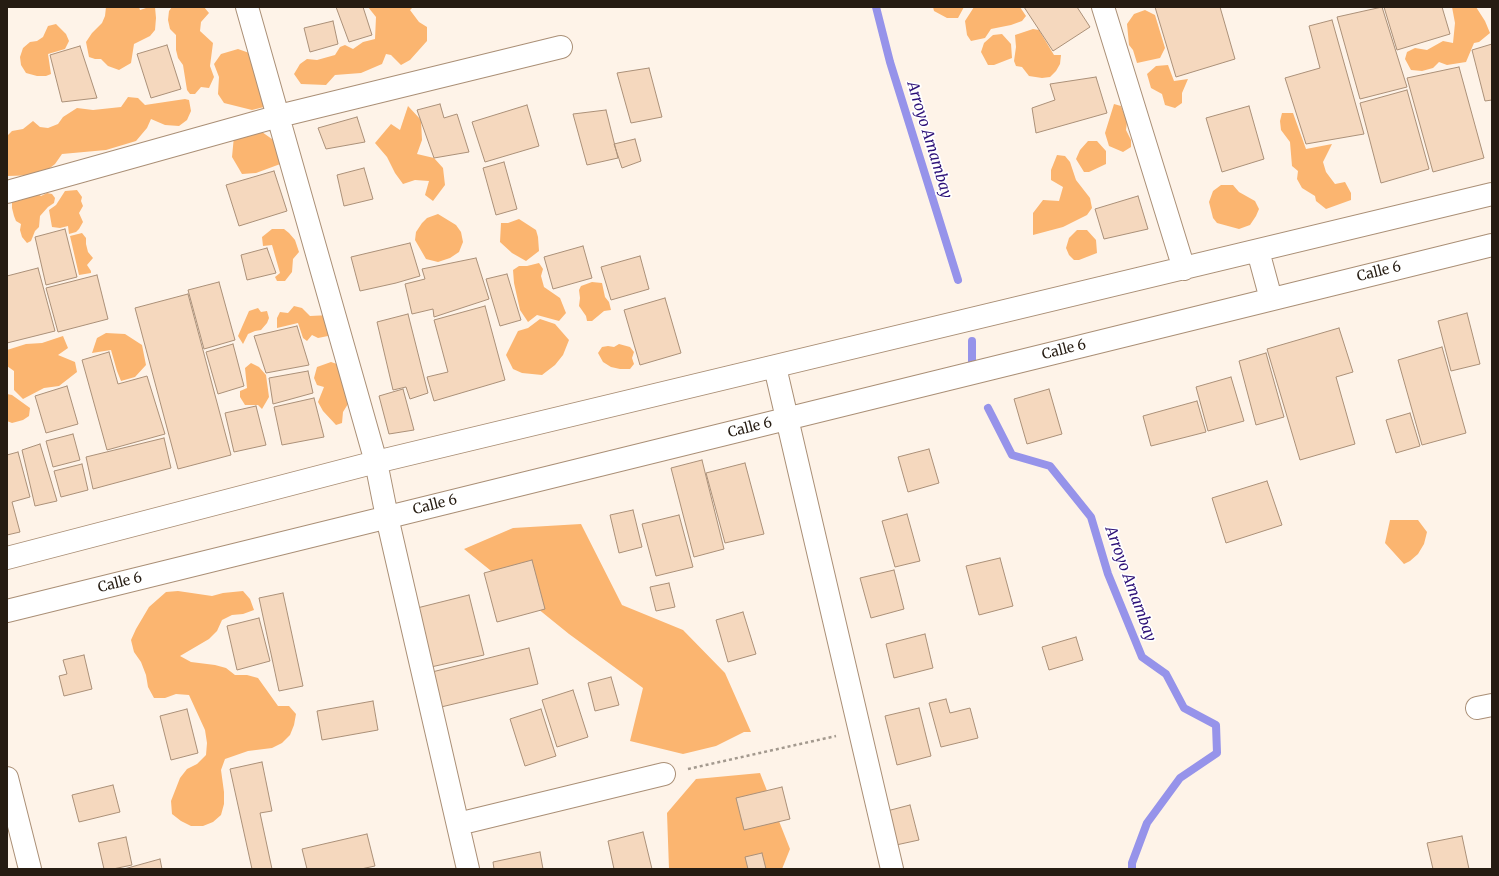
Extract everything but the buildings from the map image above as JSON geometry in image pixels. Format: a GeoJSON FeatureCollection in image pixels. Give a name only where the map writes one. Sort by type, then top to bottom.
{"type":"FeatureCollection","features":[{"type":"Feature","properties":{"kind":"street"},"geometry":{"type":"LineString","coordinates":[[248,7],[376,462],[387,517],[468,869]]}},
{"type":"Feature","properties":{"kind":"street"},"geometry":{"type":"LineString","coordinates":[[1103,7],[1184,269]]}},
{"type":"Feature","properties":{"kind":"street"},"geometry":{"type":"LineString","coordinates":[[7,192],[279,116],[561,47]]}},
{"type":"Feature","properties":{"kind":"street"},"geometry":{"type":"LineString","coordinates":[[7,558],[376,462],[1492,194]]}},
{"type":"Feature","properties":{"kind":"street","name":"Calle 6"},"geometry":{"type":"LineString","coordinates":[[7,610],[1492,245]]}},
{"type":"Feature","properties":{"kind":"street"},"geometry":{"type":"LineString","coordinates":[[1258,251],[1271,299]]}},
{"type":"Feature","properties":{"kind":"street"},"geometry":{"type":"LineString","coordinates":[[775,367],[892,869]]}},
{"type":"Feature","properties":{"kind":"street"},"geometry":{"type":"LineString","coordinates":[[458,824],[664,774]]}},
{"type":"Feature","properties":{"kind":"street"},"geometry":{"type":"LineString","coordinates":[[7,778],[30,869]]}},
{"type":"Feature","properties":{"kind":"path"},"geometry":{"type":"LineString","coordinates":[[664,774],[859,730]]}},
{"type":"Feature","properties":{"kind":"shaded area"},"geometry":{"type":"Polygon","coordinates":[[[106,7],[139,7],[140,10],[155,7],[155,30],[150,36],[134,44],[131,63],[119,70],[108,66],[101,59],[89,57],[86,42],[92,33],[102,23],[105,16],[106,7]]]}},
{"type":"Feature","properties":{"kind":"shaded area"},"geometry":{"type":"Polygon","coordinates":[[[172,7],[204,7],[209,13],[201,22],[200,31],[213,43],[210,66],[214,77],[209,88],[201,87],[195,94],[190,94],[187,90],[183,65],[178,58],[176,50],[176,35],[170,29],[168,20],[169,11],[172,7]]]}},
{"type":"Feature","properties":{"kind":"shaded area"},"geometry":{"type":"Polygon","coordinates":[[[368,7],[413,7],[410,10],[419,22],[427,27],[427,41],[410,60],[401,65],[391,55],[386,54],[382,64],[361,73],[335,75],[326,85],[301,84],[294,74],[300,64],[307,59],[317,60],[335,55],[340,47],[345,45],[353,49],[363,42],[375,39],[376,17],[368,7]]]}},
{"type":"Feature","properties":{"kind":"shaded area"},"geometry":{"type":"Polygon","coordinates":[[[933,7],[964,7],[958,18],[947,18],[934,11],[933,7]]]}},
{"type":"Feature","properties":{"kind":"shaded area"},"geometry":{"type":"Polygon","coordinates":[[[974,7],[1020,7],[1026,16],[1022,21],[991,29],[985,38],[971,41],[967,35],[965,21],[974,7]]]}},
{"type":"Feature","properties":{"kind":"shaded area"},"geometry":{"type":"Polygon","coordinates":[[[1452,7],[1476,7],[1485,21],[1490,33],[1479,42],[1474,43],[1466,62],[1447,65],[1439,62],[1433,68],[1422,71],[1411,70],[1405,59],[1407,52],[1415,48],[1427,50],[1443,41],[1453,43],[1455,23],[1452,7]]]}},
{"type":"Feature","properties":{"kind":"shaded area"},"geometry":{"type":"Polygon","coordinates":[[[1145,10],[1155,15],[1165,48],[1160,58],[1137,63],[1133,50],[1129,45],[1127,24],[1134,14],[1145,10]]]}},
{"type":"Feature","properties":{"kind":"shaded area"},"geometry":{"type":"Polygon","coordinates":[[[56,24],[66,34],[69,41],[65,49],[48,54],[51,74],[46,76],[37,76],[26,73],[21,65],[20,57],[23,48],[30,42],[37,41],[43,37],[48,26],[56,24]]]}},
{"type":"Feature","properties":{"kind":"shaded area"},"geometry":{"type":"Polygon","coordinates":[[[1033,29],[1039,30],[1054,55],[1061,55],[1060,64],[1050,77],[1042,78],[1029,76],[1022,67],[1016,66],[1014,61],[1016,47],[1015,35],[1033,29]]]}},
{"type":"Feature","properties":{"kind":"shaded area"},"geometry":{"type":"Polygon","coordinates":[[[1002,34],[1011,44],[1012,58],[994,65],[988,65],[981,52],[984,43],[993,35],[1002,34]]]}},
{"type":"Feature","properties":{"kind":"shaded area"},"geometry":{"type":"Polygon","coordinates":[[[238,49],[255,55],[268,106],[252,110],[224,103],[218,94],[219,77],[214,64],[221,54],[238,49]]]}},
{"type":"Feature","properties":{"kind":"shaded area"},"geometry":{"type":"Polygon","coordinates":[[[1168,65],[1174,81],[1188,79],[1182,93],[1182,103],[1175,108],[1165,105],[1162,94],[1151,88],[1147,74],[1156,66],[1168,65]]]}},
{"type":"Feature","properties":{"kind":"shaded area"},"geometry":{"type":"Polygon","coordinates":[[[128,97],[138,98],[145,105],[185,99],[189,100],[191,111],[187,120],[179,126],[165,125],[151,119],[147,128],[136,141],[106,150],[62,154],[55,164],[41,175],[7,176],[7,136],[12,131],[23,129],[33,121],[40,127],[48,128],[58,124],[63,117],[77,108],[93,110],[121,107],[128,97]]]}},
{"type":"Feature","properties":{"kind":"shaded area"},"geometry":{"type":"Polygon","coordinates":[[[1114,104],[1121,106],[1127,122],[1126,130],[1131,140],[1131,147],[1123,152],[1109,146],[1105,133],[1114,104]]]}},
{"type":"Feature","properties":{"kind":"shaded area"},"geometry":{"type":"Polygon","coordinates":[[[408,106],[421,120],[422,140],[417,154],[434,158],[443,168],[445,185],[433,201],[425,195],[429,181],[415,180],[403,184],[395,173],[387,157],[375,143],[391,124],[400,130],[408,106]]]}},
{"type":"Feature","properties":{"kind":"shaded area"},"geometry":{"type":"Polygon","coordinates":[[[1282,113],[1293,113],[1306,149],[1332,144],[1323,162],[1326,172],[1335,184],[1345,182],[1351,193],[1351,200],[1326,209],[1316,201],[1315,196],[1302,188],[1297,179],[1298,171],[1292,166],[1290,142],[1281,130],[1280,121],[1282,113]]]}},
{"type":"Feature","properties":{"kind":"shaded area"},"geometry":{"type":"Polygon","coordinates":[[[262,132],[279,144],[283,163],[256,173],[242,174],[232,157],[234,136],[262,132]]]}},
{"type":"Feature","properties":{"kind":"shaded area"},"geometry":{"type":"Polygon","coordinates":[[[1088,141],[1097,141],[1106,151],[1106,164],[1089,172],[1084,172],[1076,159],[1080,150],[1088,141]]]}},
{"type":"Feature","properties":{"kind":"shaded area"},"geometry":{"type":"Polygon","coordinates":[[[1057,155],[1065,156],[1070,162],[1076,180],[1090,198],[1092,208],[1087,215],[1063,227],[1033,235],[1033,213],[1043,200],[1059,201],[1063,187],[1051,180],[1051,170],[1057,155]]]}},
{"type":"Feature","properties":{"kind":"shaded area"},"geometry":{"type":"Polygon","coordinates":[[[1221,185],[1233,185],[1239,192],[1255,201],[1259,209],[1250,225],[1239,229],[1217,223],[1213,218],[1209,202],[1213,191],[1221,185]]]}},
{"type":"Feature","properties":{"kind":"shaded area"},"geometry":{"type":"Polygon","coordinates":[[[77,190],[82,197],[81,201],[83,206],[79,213],[83,222],[76,232],[69,234],[68,226],[60,228],[52,227],[49,210],[56,205],[65,191],[77,190]]]}},
{"type":"Feature","properties":{"kind":"shaded area"},"geometry":{"type":"Polygon","coordinates":[[[47,193],[52,194],[55,198],[54,203],[40,216],[39,227],[35,231],[31,241],[27,243],[22,237],[20,230],[21,224],[16,221],[14,216],[12,200],[38,194],[41,196],[47,193]]]}},
{"type":"Feature","properties":{"kind":"shaded area"},"geometry":{"type":"Polygon","coordinates":[[[438,214],[456,225],[461,232],[463,242],[459,252],[450,258],[438,262],[426,259],[415,240],[416,232],[422,223],[427,218],[438,214]]]}},
{"type":"Feature","properties":{"kind":"shaded area"},"geometry":{"type":"Polygon","coordinates":[[[519,219],[536,230],[538,237],[539,251],[526,261],[512,253],[500,242],[501,223],[508,223],[519,219]]]}},
{"type":"Feature","properties":{"kind":"shaded area"},"geometry":{"type":"Polygon","coordinates":[[[272,229],[284,229],[289,233],[295,240],[299,252],[293,259],[292,272],[285,281],[277,281],[275,277],[280,273],[272,245],[263,246],[262,237],[272,229]]]}},
{"type":"Feature","properties":{"kind":"shaded area"},"geometry":{"type":"Polygon","coordinates":[[[1077,230],[1087,230],[1096,240],[1097,253],[1079,260],[1074,260],[1069,255],[1066,248],[1069,238],[1077,230]]]}},
{"type":"Feature","properties":{"kind":"shaded area"},"geometry":{"type":"Polygon","coordinates":[[[82,233],[86,238],[88,252],[93,258],[87,265],[91,273],[79,275],[70,236],[82,233]]]}},
{"type":"Feature","properties":{"kind":"shaded area"},"geometry":{"type":"Polygon","coordinates":[[[539,263],[543,269],[541,276],[544,287],[560,298],[566,313],[559,321],[537,315],[528,322],[520,310],[514,283],[513,270],[519,266],[539,263]]]}},
{"type":"Feature","properties":{"kind":"shaded area"},"geometry":{"type":"Polygon","coordinates":[[[592,282],[602,283],[605,297],[609,302],[611,310],[604,311],[592,321],[587,321],[586,316],[579,306],[579,290],[581,286],[592,282]]]}},
{"type":"Feature","properties":{"kind":"shaded area"},"geometry":{"type":"Polygon","coordinates":[[[294,306],[302,308],[310,316],[330,315],[333,335],[318,338],[312,335],[307,341],[303,338],[298,323],[277,328],[277,318],[280,312],[288,313],[294,306]]]}},
{"type":"Feature","properties":{"kind":"shaded area"},"geometry":{"type":"Polygon","coordinates":[[[258,308],[261,312],[267,311],[269,318],[267,323],[261,330],[248,334],[243,344],[238,336],[249,311],[258,308]]]}},
{"type":"Feature","properties":{"kind":"shaded area"},"geometry":{"type":"Polygon","coordinates":[[[540,319],[555,324],[569,340],[563,355],[555,365],[542,375],[522,373],[513,369],[506,355],[518,331],[528,328],[540,319]]]}},
{"type":"Feature","properties":{"kind":"shaded area"},"geometry":{"type":"Polygon","coordinates":[[[106,333],[125,334],[142,345],[146,365],[135,377],[121,381],[111,350],[92,353],[97,338],[106,333]]]}},
{"type":"Feature","properties":{"kind":"shaded area"},"geometry":{"type":"Polygon","coordinates":[[[63,336],[68,348],[58,355],[75,362],[77,372],[59,386],[44,388],[23,399],[14,390],[14,371],[7,366],[7,350],[26,344],[42,343],[63,336]]]}},
{"type":"Feature","properties":{"kind":"shaded area"},"geometry":{"type":"Polygon","coordinates":[[[619,344],[630,347],[634,352],[632,358],[634,364],[630,369],[611,367],[603,362],[598,353],[602,347],[614,347],[619,344]]]}},
{"type":"Feature","properties":{"kind":"shaded area"},"geometry":{"type":"Polygon","coordinates":[[[331,362],[343,366],[351,399],[343,412],[342,423],[336,425],[323,411],[318,402],[324,387],[317,385],[314,378],[317,367],[331,362]]]}},
{"type":"Feature","properties":{"kind":"shaded area"},"geometry":{"type":"Polygon","coordinates":[[[251,363],[259,367],[266,375],[269,397],[262,409],[258,405],[245,405],[240,397],[240,391],[247,388],[245,368],[251,363]]]}},
{"type":"Feature","properties":{"kind":"shaded area"},"geometry":{"type":"Polygon","coordinates":[[[7,394],[12,395],[30,408],[29,416],[23,420],[12,423],[7,421],[7,394]]]}},
{"type":"Feature","properties":{"kind":"shaded area"},"geometry":{"type":"Polygon","coordinates":[[[1390,520],[1418,520],[1427,532],[1424,544],[1418,554],[1404,564],[1385,543],[1390,520]]]}},
{"type":"Feature","properties":{"kind":"shaded area"},"geometry":{"type":"Polygon","coordinates":[[[581,524],[622,605],[683,630],[725,673],[751,732],[744,732],[716,746],[683,754],[630,741],[643,688],[569,634],[464,549],[513,528],[581,524]]]}},
{"type":"Feature","properties":{"kind":"shaded area"},"geometry":{"type":"Polygon","coordinates":[[[178,591],[212,596],[223,593],[243,591],[250,599],[254,610],[243,614],[232,615],[222,620],[217,631],[209,639],[180,656],[191,662],[226,668],[235,675],[247,675],[258,678],[278,706],[289,706],[296,714],[290,735],[282,743],[272,748],[248,751],[225,759],[221,770],[224,804],[221,815],[213,822],[203,826],[191,826],[172,814],[171,801],[180,778],[187,769],[197,764],[206,755],[207,743],[205,730],[189,695],[176,694],[165,698],[154,698],[148,687],[146,675],[141,662],[134,652],[131,640],[149,607],[166,592],[178,591]]]}},
{"type":"Feature","properties":{"kind":"shaded area"},"geometry":{"type":"Polygon","coordinates":[[[760,773],[790,849],[782,869],[669,869],[667,813],[696,779],[760,773]]]}},
{"type":"Feature","properties":{"kind":"waterway","name":"Arroyo Amambay"},"geometry":{"type":"LineString","coordinates":[[876,7],[890,62],[958,280]]}},
{"type":"Feature","properties":{"kind":"waterway","name":"Arroyo Amambay"},"geometry":{"type":"LineString","coordinates":[[972,341],[972,366]]}},
{"type":"Feature","properties":{"kind":"waterway","name":"Arroyo Amambay"},"geometry":{"type":"LineString","coordinates":[[988,408],[1012,455],[1050,466],[1091,517],[1108,574],[1142,657],[1166,674],[1184,708],[1216,725],[1217,753],[1180,778],[1147,823],[1132,863],[1132,869]]}}]}
